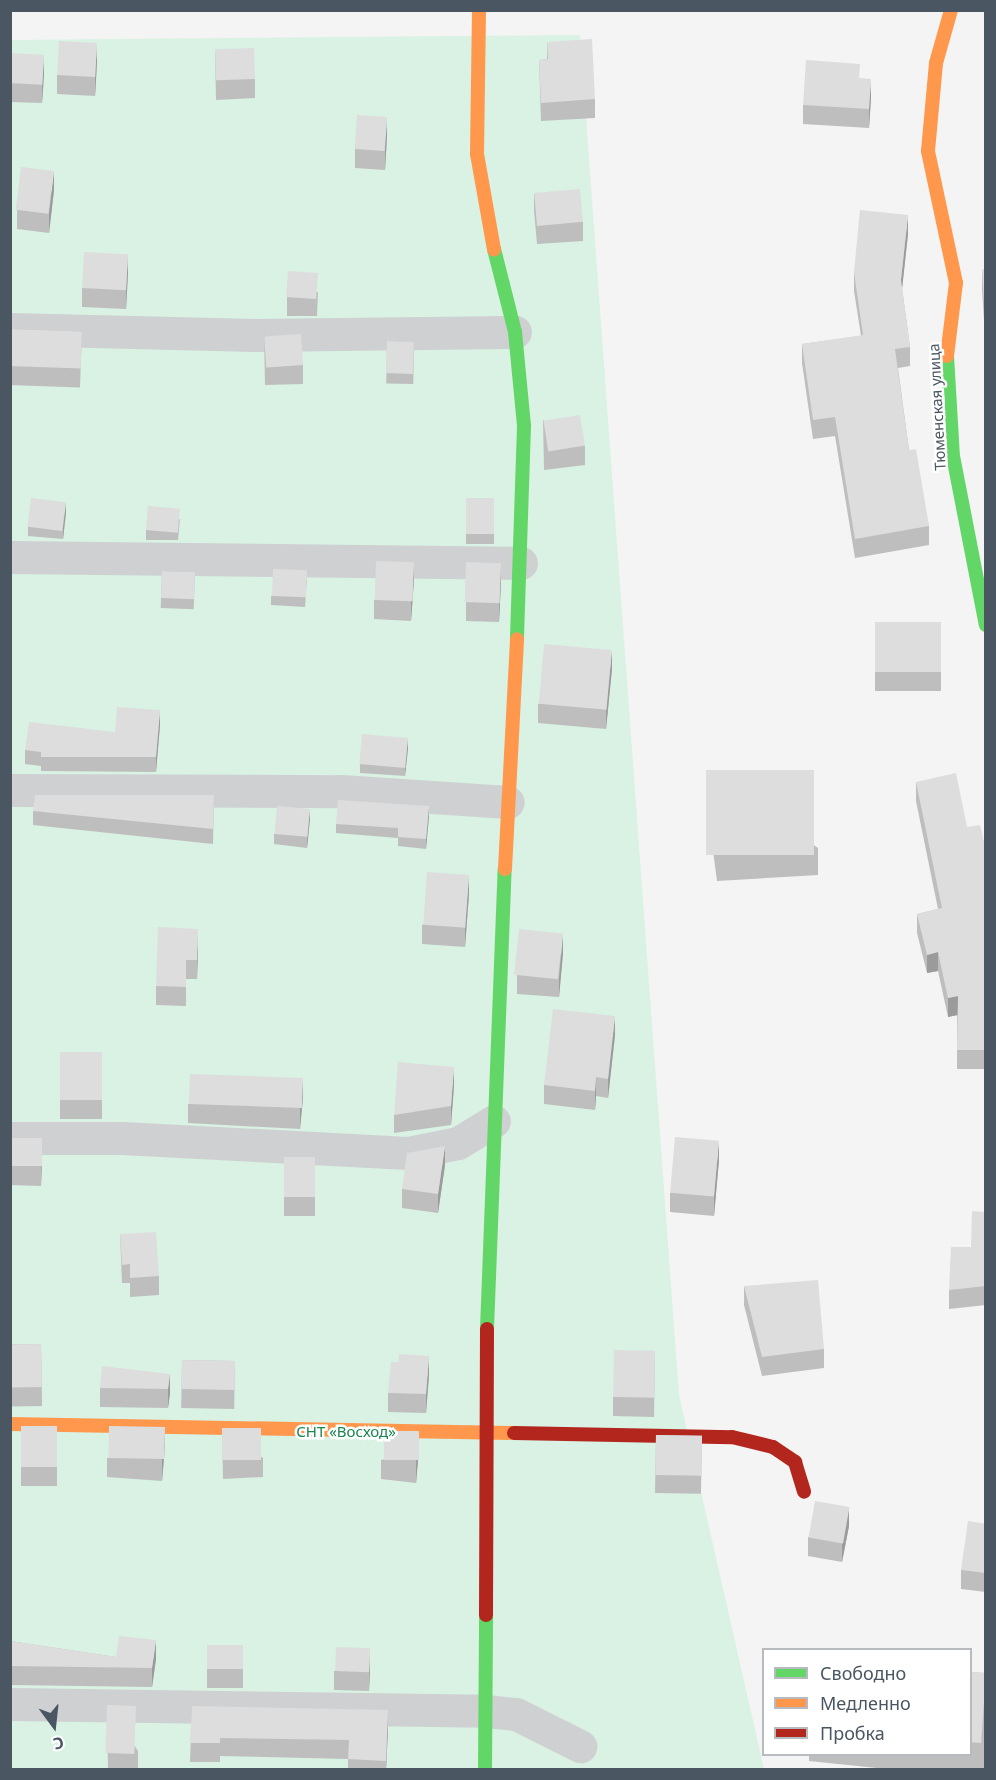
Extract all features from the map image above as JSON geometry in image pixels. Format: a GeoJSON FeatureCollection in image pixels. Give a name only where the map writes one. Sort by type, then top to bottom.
{"type":"FeatureCollection","features":[{"type":"Feature","properties":{"kind":"street"},"geometry":{"type":"LineString","coordinates":[[479,10],[477,154],[485,213],[515,332],[524,426],[521,563],[508,802],[487,1322],[485,1770]]}},
{"type":"Feature","properties":{"kind":"street","name":"Тюменская улица"},"geometry":{"type":"LineString","coordinates":[[951,10],[936,63],[928,151],[956,283],[947,354],[953,456],[986,625]]}},
{"type":"Feature","properties":{"kind":"street"},"geometry":{"type":"LineString","coordinates":[[10,329],[255,335],[515,332]]}},
{"type":"Feature","properties":{"kind":"street"},"geometry":{"type":"LineString","coordinates":[[10,557],[521,563]]}},
{"type":"Feature","properties":{"kind":"street"},"geometry":{"type":"LineString","coordinates":[[10,790],[341,791],[508,802]]}},
{"type":"Feature","properties":{"kind":"street"},"geometry":{"type":"LineString","coordinates":[[10,1138],[122,1138],[408,1153],[458,1143],[494,1121]]}},
{"type":"Feature","properties":{"kind":"street"},"geometry":{"type":"LineString","coordinates":[[10,1424],[488,1435],[732,1437],[773,1447],[795,1462],[804,1492]]}},
{"type":"Feature","properties":{"kind":"street"},"geometry":{"type":"LineString","coordinates":[[10,1704],[486,1711],[516,1714],[580,1746]]}},
{"type":"Feature","properties":{"kind":"green space","name":"СНТ «Восход»"},"geometry":{"type":"Polygon","coordinates":[[[580,35],[679,1395],[764,1769],[11,1769],[10,40],[580,35]]]}},
{"type":"Feature","properties":{"kind":"building"},"geometry":{"type":"Polygon","coordinates":[[[592,39],[595,99],[541,103],[539,60],[548,59],[547,42],[592,39]]]}},
{"type":"Feature","properties":{"kind":"building"},"geometry":{"type":"Polygon","coordinates":[[[59,41],[97,43],[95,77],[57,75],[59,41]]]}},
{"type":"Feature","properties":{"kind":"building"},"geometry":{"type":"Polygon","coordinates":[[[254,48],[255,79],[216,80],[215,49],[254,48]]]}},
{"type":"Feature","properties":{"kind":"building"},"geometry":{"type":"Polygon","coordinates":[[[10,53],[44,55],[42,85],[10,83],[10,53]]]}},
{"type":"Feature","properties":{"kind":"building"},"geometry":{"type":"Polygon","coordinates":[[[806,60],[860,64],[859,78],[871,79],[869,109],[803,105],[806,60]]]}},
{"type":"Feature","properties":{"kind":"building"},"geometry":{"type":"Polygon","coordinates":[[[357,115],[387,117],[385,151],[355,149],[357,115]]]}},
{"type":"Feature","properties":{"kind":"building"},"geometry":{"type":"Polygon","coordinates":[[[21,167],[54,171],[49,214],[16,210],[21,167]]]}},
{"type":"Feature","properties":{"kind":"building"},"geometry":{"type":"Polygon","coordinates":[[[580,189],[583,222],[537,226],[534,193],[580,189]]]}},
{"type":"Feature","properties":{"kind":"building"},"geometry":{"type":"Polygon","coordinates":[[[860,210],[908,215],[901,280],[910,347],[895,349],[909,450],[916,449],[929,526],[855,539],[835,417],[813,420],[802,344],[863,335],[854,272],[860,210]]]}},
{"type":"Feature","properties":{"kind":"building"},"geometry":{"type":"Polygon","coordinates":[[[84,252],[128,254],[126,290],[82,288],[84,252]]]}},
{"type":"Feature","properties":{"kind":"building"},"geometry":{"type":"Polygon","coordinates":[[[986,269],[986,335],[982,270],[986,269]]]}},
{"type":"Feature","properties":{"kind":"building"},"geometry":{"type":"Polygon","coordinates":[[[288,271],[318,273],[316,299],[286,297],[288,271]]]}},
{"type":"Feature","properties":{"kind":"building"},"geometry":{"type":"Polygon","coordinates":[[[10,329],[82,332],[81,368],[10,366],[10,329]]]}},
{"type":"Feature","properties":{"kind":"building"},"geometry":{"type":"Polygon","coordinates":[[[301,334],[303,365],[266,368],[264,337],[301,334]]]}},
{"type":"Feature","properties":{"kind":"building"},"geometry":{"type":"Polygon","coordinates":[[[387,341],[414,342],[413,374],[386,373],[387,341]]]}},
{"type":"Feature","properties":{"kind":"building"},"geometry":{"type":"Polygon","coordinates":[[[580,415],[585,446],[548,451],[543,421],[580,415]]]}},
{"type":"Feature","properties":{"kind":"building"},"geometry":{"type":"Polygon","coordinates":[[[31,498],[66,502],[62,531],[27,527],[31,498]]]}},
{"type":"Feature","properties":{"kind":"building"},"geometry":{"type":"Polygon","coordinates":[[[466,498],[494,498],[494,534],[466,534],[466,498]]]}},
{"type":"Feature","properties":{"kind":"building"},"geometry":{"type":"Polygon","coordinates":[[[148,506],[180,509],[178,533],[146,530],[148,506]]]}},
{"type":"Feature","properties":{"kind":"building"},"geometry":{"type":"Polygon","coordinates":[[[376,561],[414,562],[413,601],[375,600],[376,561]]]}},
{"type":"Feature","properties":{"kind":"building"},"geometry":{"type":"Polygon","coordinates":[[[466,562],[501,563],[500,603],[465,602],[466,562]]]}},
{"type":"Feature","properties":{"kind":"building"},"geometry":{"type":"Polygon","coordinates":[[[273,569],[307,570],[306,597],[272,596],[273,569]]]}},
{"type":"Feature","properties":{"kind":"building"},"geometry":{"type":"Polygon","coordinates":[[[162,571],[195,572],[194,599],[161,598],[162,571]]]}},
{"type":"Feature","properties":{"kind":"building"},"geometry":{"type":"Polygon","coordinates":[[[875,622],[941,622],[941,672],[875,672],[875,622]]]}},
{"type":"Feature","properties":{"kind":"building"},"geometry":{"type":"Polygon","coordinates":[[[544,644],[612,650],[607,710],[539,704],[544,644]]]}},
{"type":"Feature","properties":{"kind":"building"},"geometry":{"type":"Polygon","coordinates":[[[117,707],[160,710],[156,757],[41,757],[41,752],[25,750],[29,722],[115,732],[117,707]]]}},
{"type":"Feature","properties":{"kind":"building"},"geometry":{"type":"Polygon","coordinates":[[[362,734],[408,738],[405,768],[359,764],[362,734]]]}},
{"type":"Feature","properties":{"kind":"building"},"geometry":{"type":"Polygon","coordinates":[[[706,770],[814,770],[814,855],[706,855],[706,770]]]}},
{"type":"Feature","properties":{"kind":"building"},"geometry":{"type":"Polygon","coordinates":[[[956,773],[967,827],[980,825],[986,850],[986,863],[984,863],[986,872],[986,1050],[957,1050],[958,996],[948,998],[938,952],[927,955],[917,914],[942,908],[916,782],[956,773]]]}},
{"type":"Feature","properties":{"kind":"building"},"geometry":{"type":"Polygon","coordinates":[[[35,795],[214,795],[213,829],[33,811],[35,795]]]}},
{"type":"Feature","properties":{"kind":"building"},"geometry":{"type":"Polygon","coordinates":[[[338,800],[429,806],[426,839],[398,837],[398,828],[336,824],[338,800]]]}},
{"type":"Feature","properties":{"kind":"building"},"geometry":{"type":"Polygon","coordinates":[[[277,806],[310,809],[307,837],[275,834],[277,806]]]}},
{"type":"Feature","properties":{"kind":"building"},"geometry":{"type":"Polygon","coordinates":[[[427,872],[469,875],[465,928],[423,925],[427,872]]]}},
{"type":"Feature","properties":{"kind":"building"},"geometry":{"type":"Polygon","coordinates":[[[158,927],[198,929],[197,960],[186,960],[186,987],[156,986],[158,927]]]}},
{"type":"Feature","properties":{"kind":"building"},"geometry":{"type":"Polygon","coordinates":[[[519,929],[563,934],[558,979],[514,975],[519,929]]]}},
{"type":"Feature","properties":{"kind":"building"},"geometry":{"type":"Polygon","coordinates":[[[553,1009],[615,1016],[608,1079],[596,1077],[595,1091],[544,1085],[553,1009]]]}},
{"type":"Feature","properties":{"kind":"building"},"geometry":{"type":"Polygon","coordinates":[[[60,1052],[102,1052],[102,1100],[60,1100],[60,1052]]]}},
{"type":"Feature","properties":{"kind":"building"},"geometry":{"type":"Polygon","coordinates":[[[398,1062],[454,1067],[451,1106],[394,1115],[398,1062]]]}},
{"type":"Feature","properties":{"kind":"building"},"geometry":{"type":"Polygon","coordinates":[[[190,1074],[303,1078],[302,1108],[189,1104],[190,1074]]]}},
{"type":"Feature","properties":{"kind":"building"},"geometry":{"type":"Polygon","coordinates":[[[675,1137],[719,1141],[714,1197],[670,1193],[675,1137]]]}},
{"type":"Feature","properties":{"kind":"building"},"geometry":{"type":"Polygon","coordinates":[[[10,1138],[42,1138],[42,1166],[10,1166],[10,1138]]]}},
{"type":"Feature","properties":{"kind":"building"},"geometry":{"type":"Polygon","coordinates":[[[445,1146],[438,1194],[402,1189],[407,1153],[445,1146]]]}},
{"type":"Feature","properties":{"kind":"building"},"geometry":{"type":"Polygon","coordinates":[[[284,1157],[315,1157],[315,1197],[284,1197],[284,1157]]]}},
{"type":"Feature","properties":{"kind":"building"},"geometry":{"type":"Polygon","coordinates":[[[972,1211],[986,1212],[986,1286],[949,1290],[951,1247],[971,1247],[972,1211]]]}},
{"type":"Feature","properties":{"kind":"building"},"geometry":{"type":"Polygon","coordinates":[[[156,1232],[159,1276],[130,1278],[130,1264],[122,1265],[120,1234],[156,1232]]]}},
{"type":"Feature","properties":{"kind":"building"},"geometry":{"type":"Polygon","coordinates":[[[818,1280],[824,1349],[762,1357],[744,1286],[818,1280]]]}},
{"type":"Feature","properties":{"kind":"building"},"geometry":{"type":"Polygon","coordinates":[[[41,1344],[42,1387],[11,1388],[10,1345],[41,1344]]]}},
{"type":"Feature","properties":{"kind":"building"},"geometry":{"type":"Polygon","coordinates":[[[614,1350],[655,1351],[654,1398],[613,1397],[614,1350]]]}},
{"type":"Feature","properties":{"kind":"building"},"geometry":{"type":"Polygon","coordinates":[[[399,1354],[429,1356],[426,1394],[388,1393],[391,1362],[398,1362],[399,1354]]]}},
{"type":"Feature","properties":{"kind":"building"},"geometry":{"type":"Polygon","coordinates":[[[182,1360],[235,1361],[234,1390],[181,1389],[182,1360]]]}},
{"type":"Feature","properties":{"kind":"building"},"geometry":{"type":"Polygon","coordinates":[[[102,1366],[170,1374],[168,1389],[100,1388],[102,1366]]]}},
{"type":"Feature","properties":{"kind":"building"},"geometry":{"type":"Polygon","coordinates":[[[21,1426],[57,1426],[57,1467],[21,1467],[21,1426]]]}},
{"type":"Feature","properties":{"kind":"building"},"geometry":{"type":"Polygon","coordinates":[[[109,1426],[165,1427],[164,1459],[108,1458],[109,1426]]]}},
{"type":"Feature","properties":{"kind":"building"},"geometry":{"type":"Polygon","coordinates":[[[222,1428],[261,1428],[261,1460],[222,1460],[222,1428]]]}},
{"type":"Feature","properties":{"kind":"building"},"geometry":{"type":"Polygon","coordinates":[[[384,1431],[419,1431],[419,1460],[384,1460],[384,1431]]]}},
{"type":"Feature","properties":{"kind":"building"},"geometry":{"type":"Polygon","coordinates":[[[656,1435],[702,1436],[701,1476],[655,1475],[656,1435]]]}},
{"type":"Feature","properties":{"kind":"building"},"geometry":{"type":"Polygon","coordinates":[[[815,1501],[849,1507],[843,1544],[809,1537],[815,1501]]]}},
{"type":"Feature","properties":{"kind":"building"},"geometry":{"type":"Polygon","coordinates":[[[968,1521],[986,1524],[986,1573],[961,1570],[968,1521]]]}},
{"type":"Feature","properties":{"kind":"building"},"geometry":{"type":"Polygon","coordinates":[[[119,1636],[156,1640],[152,1668],[10,1666],[10,1641],[116,1657],[119,1636]]]}},
{"type":"Feature","properties":{"kind":"building"},"geometry":{"type":"Polygon","coordinates":[[[207,1645],[243,1645],[243,1669],[207,1669],[207,1645]]]}},
{"type":"Feature","properties":{"kind":"building"},"geometry":{"type":"Polygon","coordinates":[[[336,1647],[370,1648],[369,1672],[335,1671],[336,1647]]]}},
{"type":"Feature","properties":{"kind":"building"},"geometry":{"type":"Polygon","coordinates":[[[972,1672],[986,1673],[981,1743],[972,1742],[972,1672]]]}},
{"type":"Feature","properties":{"kind":"building"},"geometry":{"type":"Polygon","coordinates":[[[107,1705],[136,1706],[134,1754],[105,1753],[107,1705]]]}},
{"type":"Feature","properties":{"kind":"building"},"geometry":{"type":"Polygon","coordinates":[[[192,1706],[388,1710],[386,1761],[348,1759],[349,1740],[220,1738],[220,1743],[190,1743],[192,1706]]]}},
{"type":"Feature","properties":{"kind":"traffic: fast"},"geometry":{"type":"LineString","coordinates":[[494,249],[515,332],[524,426],[517,639]]}},
{"type":"Feature","properties":{"kind":"traffic: fast"},"geometry":{"type":"LineString","coordinates":[[947,356],[953,456],[986,625]]}},
{"type":"Feature","properties":{"kind":"traffic: fast"},"geometry":{"type":"LineString","coordinates":[[487,1329],[505,869]]}},
{"type":"Feature","properties":{"kind":"traffic: fast"},"geometry":{"type":"LineString","coordinates":[[485,1770],[486,1615]]}},
{"type":"Feature","properties":{"kind":"traffic: slow"},"geometry":{"type":"LineString","coordinates":[[479,10],[477,154],[494,249]]}},
{"type":"Feature","properties":{"kind":"traffic: slow"},"geometry":{"type":"LineString","coordinates":[[947,356],[956,283],[928,151],[936,63],[951,10]]}},
{"type":"Feature","properties":{"kind":"traffic: slow"},"geometry":{"type":"LineString","coordinates":[[505,869],[517,639]]}},
{"type":"Feature","properties":{"kind":"traffic: slow"},"geometry":{"type":"LineString","coordinates":[[10,1424],[514,1433]]}},
{"type":"Feature","properties":{"kind":"traffic: jam"},"geometry":{"type":"LineString","coordinates":[[486,1615],[487,1329]]}},
{"type":"Feature","properties":{"kind":"traffic: jam"},"geometry":{"type":"LineString","coordinates":[[514,1433],[732,1437],[773,1447],[795,1462],[804,1492]]}}]}
